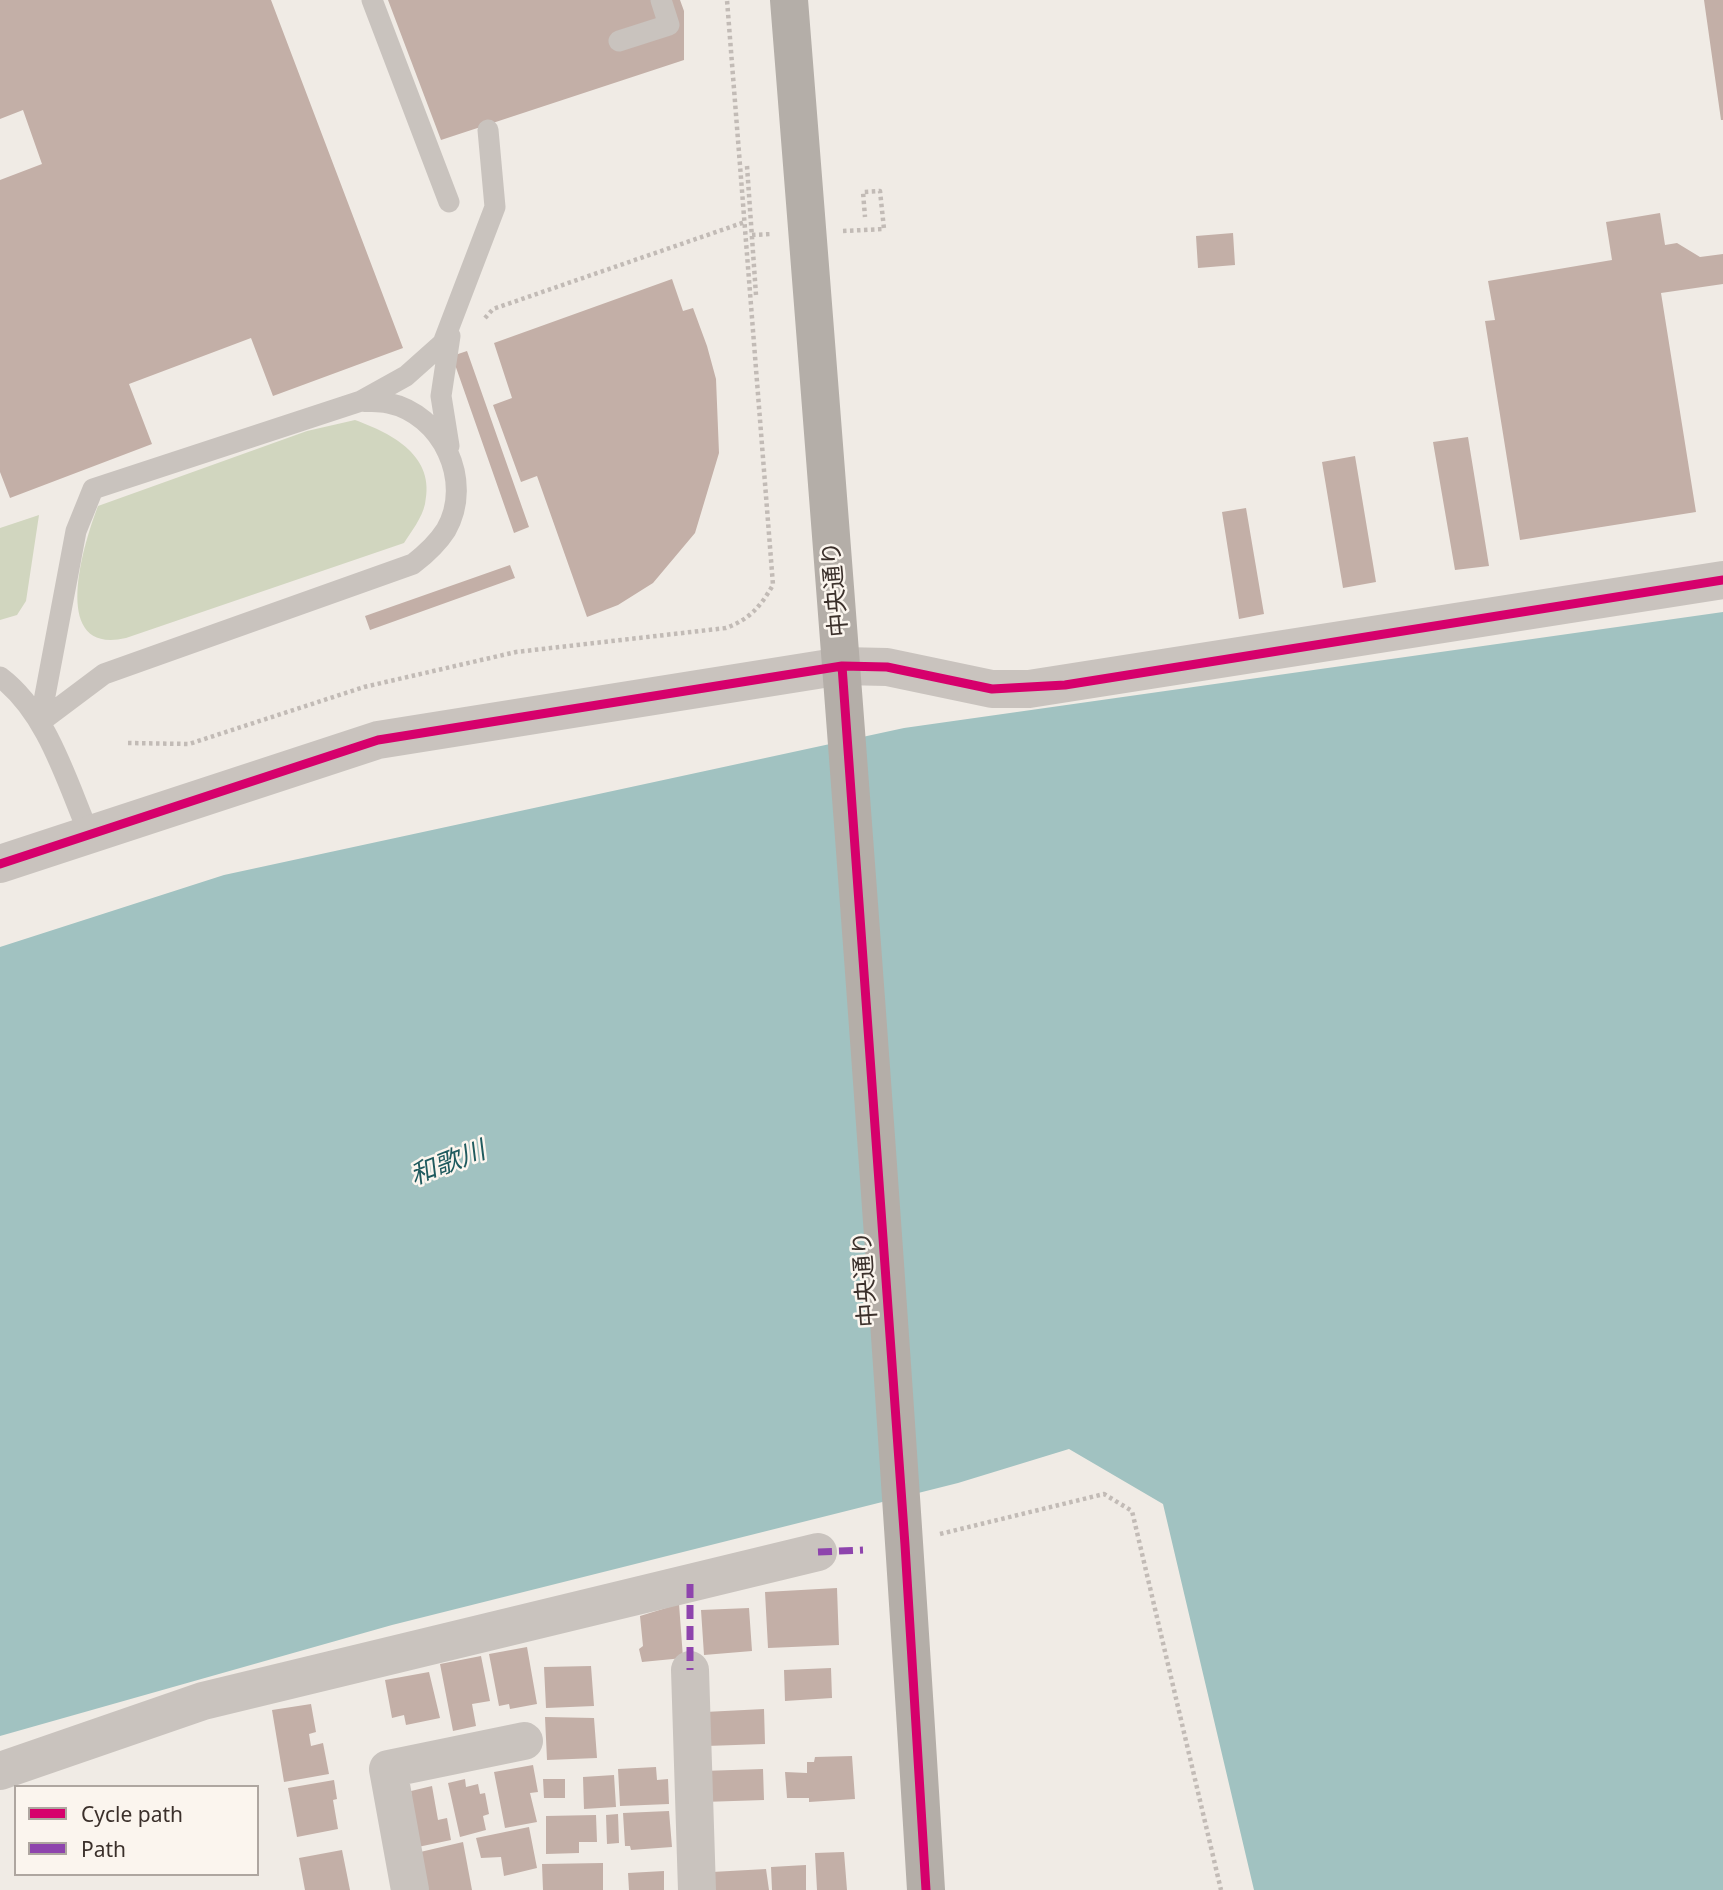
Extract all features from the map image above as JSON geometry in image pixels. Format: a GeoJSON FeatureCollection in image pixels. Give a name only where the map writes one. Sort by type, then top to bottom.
{"type":"FeatureCollection","features":[{"type":"Feature","properties":{"kind":"highway","name":"中央通り"},"geometry":{"type":"LineString","coordinates":[[789,0],[842,666],[926,1890]]}},
{"type":"Feature","properties":{"kind":"street"},"geometry":{"type":"LineString","coordinates":[[0,864],[377,740],[842,666],[887,667],[992,690],[1029,689],[1723,580]]}},
{"type":"Feature","properties":{"kind":"street"},"geometry":{"type":"LineString","coordinates":[[0,1771],[203,1701],[818,1552]]}},
{"type":"Feature","properties":{"kind":"street"},"geometry":{"type":"LineString","coordinates":[[690,1670],[697,1890]]}},
{"type":"Feature","properties":{"kind":"street"},"geometry":{"type":"LineString","coordinates":[[410,1890],[388,1769],[524,1741]]}},
{"type":"Feature","properties":{"kind":"lane"},"geometry":{"type":"LineString","coordinates":[[372,0],[450,202]]}},
{"type":"Feature","properties":{"kind":"lane"},"geometry":{"type":"LineString","coordinates":[[619,41],[669,25],[661,0]]}},
{"type":"Feature","properties":{"kind":"lane"},"geometry":{"type":"LineString","coordinates":[[490,130],[498,208],[446,344],[441,396],[450,454],[457,479],[451,516],[433,548],[413,564],[104,674],[40,722],[76,531],[93,489],[361,401],[406,376],[443,343],[495,206],[490,130]]}},
{"type":"Feature","properties":{"kind":"lane"},"geometry":{"type":"LineString","coordinates":[[361,401],[388,403],[414,413],[435,431],[450,454]]}},
{"type":"Feature","properties":{"kind":"lane"},"geometry":{"type":"LineString","coordinates":[[0,677],[15,688],[40,722],[90,836]]}},
{"type":"Feature","properties":{"kind":"path"},"geometry":{"type":"LineString","coordinates":[[128,743],[189,744],[413,674],[516,652],[726,628],[743,621],[759,608],[773,585],[727,0]]}},
{"type":"Feature","properties":{"kind":"path"},"geometry":{"type":"LineString","coordinates":[[747,166],[756,295]]}},
{"type":"Feature","properties":{"kind":"path"},"geometry":{"type":"LineString","coordinates":[[477,327],[493,309],[746,222]]}},
{"type":"Feature","properties":{"kind":"path"},"geometry":{"type":"LineString","coordinates":[[958,1529],[1104,1494],[1132,1511],[1221,1890]]}},
{"type":"Feature","properties":{"kind":"green space"},"geometry":{"type":"Polygon","coordinates":[[[355,420],[397,440],[418,460],[424,473],[427,487],[424,509],[404,543],[126,638],[102,639],[87,630],[79,614],[80,570],[98,506],[307,431],[355,420]]]}},
{"type":"Feature","properties":{"kind":"green space"},"geometry":{"type":"Polygon","coordinates":[[[39,515],[26,601],[17,615],[0,620],[0,528],[39,515]]]}},
{"type":"Feature","properties":{"kind":"water","name":"和歌川"},"geometry":{"type":"Polygon","coordinates":[[[1723,612],[1723,1890],[1254,1890],[1163,1504],[1069,1449],[958,1483],[392,1625],[0,1736],[0,947],[224,875],[904,728],[1723,612]]]}},
{"type":"Feature","properties":{"kind":"building"},"geometry":{"type":"Polygon","coordinates":[[[0,0],[271,0],[403,348],[273,396],[251,338],[129,384],[152,444],[10,498],[0,472],[0,180],[42,164],[23,110],[0,119],[0,0]]]}},
{"type":"Feature","properties":{"kind":"building"},"geometry":{"type":"Polygon","coordinates":[[[388,0],[680,0],[684,11],[684,60],[441,140],[388,0]]]}},
{"type":"Feature","properties":{"kind":"building"},"geometry":{"type":"Polygon","coordinates":[[[1704,0],[1723,0],[1723,120],[1721,120],[1704,0]]]}},
{"type":"Feature","properties":{"kind":"building"},"geometry":{"type":"Polygon","coordinates":[[[1660,213],[1665,245],[1677,243],[1700,257],[1723,254],[1723,284],[1661,293],[1696,512],[1520,540],[1485,321],[1495,320],[1488,281],[1612,260],[1606,222],[1660,213]]]}},
{"type":"Feature","properties":{"kind":"building"},"geometry":{"type":"Polygon","coordinates":[[[1233,233],[1235,265],[1198,268],[1196,236],[1233,233]]]}},
{"type":"Feature","properties":{"kind":"building"},"geometry":{"type":"Polygon","coordinates":[[[672,279],[683,311],[693,308],[716,379],[719,453],[695,533],[653,583],[618,605],[587,617],[537,476],[521,482],[493,405],[512,398],[494,343],[672,279]]]}},
{"type":"Feature","properties":{"kind":"building"},"geometry":{"type":"Polygon","coordinates":[[[467,351],[529,527],[514,533],[452,356],[467,351]]]}},
{"type":"Feature","properties":{"kind":"building"},"geometry":{"type":"Polygon","coordinates":[[[1468,437],[1489,566],[1455,570],[1433,442],[1468,437]]]}},
{"type":"Feature","properties":{"kind":"building"},"geometry":{"type":"Polygon","coordinates":[[[1355,456],[1376,582],[1343,588],[1322,462],[1355,456]]]}},
{"type":"Feature","properties":{"kind":"building"},"geometry":{"type":"Polygon","coordinates":[[[1246,508],[1264,614],[1239,619],[1222,512],[1246,508]]]}},
{"type":"Feature","properties":{"kind":"building"},"geometry":{"type":"Polygon","coordinates":[[[510,565],[515,578],[370,630],[365,616],[510,565]]]}},
{"type":"Feature","properties":{"kind":"building"},"geometry":{"type":"Polygon","coordinates":[[[837,1588],[839,1645],[768,1648],[765,1592],[837,1588]]]}},
{"type":"Feature","properties":{"kind":"building"},"geometry":{"type":"Polygon","coordinates":[[[679,1604],[683,1658],[642,1662],[639,1649],[643,1646],[640,1616],[679,1604]]]}},
{"type":"Feature","properties":{"kind":"building"},"geometry":{"type":"Polygon","coordinates":[[[749,1608],[752,1651],[704,1655],[701,1610],[749,1608]]]}},
{"type":"Feature","properties":{"kind":"building"},"geometry":{"type":"Polygon","coordinates":[[[527,1647],[537,1704],[510,1709],[509,1704],[499,1706],[489,1654],[527,1647]]]}},
{"type":"Feature","properties":{"kind":"building"},"geometry":{"type":"Polygon","coordinates":[[[481,1656],[490,1701],[472,1704],[476,1726],[453,1731],[440,1664],[481,1656]]]}},
{"type":"Feature","properties":{"kind":"building"},"geometry":{"type":"Polygon","coordinates":[[[591,1666],[594,1706],[546,1708],[544,1667],[591,1666]]]}},
{"type":"Feature","properties":{"kind":"building"},"geometry":{"type":"Polygon","coordinates":[[[831,1668],[832,1698],[785,1701],[784,1670],[831,1668]]]}},
{"type":"Feature","properties":{"kind":"building"},"geometry":{"type":"Polygon","coordinates":[[[429,1672],[440,1718],[406,1725],[404,1715],[392,1718],[385,1680],[429,1672]]]}},
{"type":"Feature","properties":{"kind":"building"},"geometry":{"type":"Polygon","coordinates":[[[311,1704],[316,1732],[309,1734],[311,1746],[323,1743],[329,1774],[284,1782],[272,1710],[311,1704]]]}},
{"type":"Feature","properties":{"kind":"building"},"geometry":{"type":"Polygon","coordinates":[[[764,1709],[765,1744],[706,1746],[705,1712],[764,1709]]]}},
{"type":"Feature","properties":{"kind":"building"},"geometry":{"type":"Polygon","coordinates":[[[545,1717],[594,1718],[597,1758],[547,1760],[545,1717]]]}},
{"type":"Feature","properties":{"kind":"building"},"geometry":{"type":"Polygon","coordinates":[[[852,1756],[855,1799],[809,1802],[809,1798],[787,1798],[785,1772],[807,1773],[807,1762],[814,1762],[815,1757],[852,1756]]]}},
{"type":"Feature","properties":{"kind":"building"},"geometry":{"type":"Polygon","coordinates":[[[533,1765],[538,1792],[530,1793],[537,1822],[505,1828],[494,1772],[533,1765]]]}},
{"type":"Feature","properties":{"kind":"building"},"geometry":{"type":"Polygon","coordinates":[[[656,1767],[657,1780],[668,1779],[669,1804],[620,1806],[618,1769],[656,1767]]]}},
{"type":"Feature","properties":{"kind":"building"},"geometry":{"type":"Polygon","coordinates":[[[763,1769],[764,1800],[703,1802],[702,1771],[763,1769]]]}},
{"type":"Feature","properties":{"kind":"building"},"geometry":{"type":"Polygon","coordinates":[[[614,1775],[616,1807],[584,1809],[583,1777],[614,1775]]]}},
{"type":"Feature","properties":{"kind":"building"},"geometry":{"type":"Polygon","coordinates":[[[465,1779],[466,1787],[478,1784],[480,1794],[485,1793],[489,1814],[483,1816],[486,1830],[460,1837],[448,1783],[465,1779]]]}},
{"type":"Feature","properties":{"kind":"building"},"geometry":{"type":"Polygon","coordinates":[[[543,1779],[565,1779],[565,1798],[544,1798],[543,1779]]]}},
{"type":"Feature","properties":{"kind":"building"},"geometry":{"type":"Polygon","coordinates":[[[334,1780],[337,1799],[333,1800],[338,1829],[297,1837],[288,1788],[334,1780]]]}},
{"type":"Feature","properties":{"kind":"building"},"geometry":{"type":"Polygon","coordinates":[[[432,1786],[438,1820],[447,1818],[451,1840],[418,1847],[411,1791],[432,1786]]]}},
{"type":"Feature","properties":{"kind":"building"},"geometry":{"type":"Polygon","coordinates":[[[669,1811],[672,1847],[631,1850],[630,1846],[625,1846],[623,1813],[669,1811]]]}},
{"type":"Feature","properties":{"kind":"building"},"geometry":{"type":"Polygon","coordinates":[[[618,1814],[619,1843],[607,1844],[606,1815],[618,1814]]]}},
{"type":"Feature","properties":{"kind":"building"},"geometry":{"type":"Polygon","coordinates":[[[596,1815],[597,1842],[579,1842],[579,1853],[546,1854],[546,1816],[596,1815]]]}},
{"type":"Feature","properties":{"kind":"building"},"geometry":{"type":"Polygon","coordinates":[[[529,1827],[537,1868],[504,1876],[501,1857],[481,1858],[476,1838],[529,1827]]]}},
{"type":"Feature","properties":{"kind":"building"},"geometry":{"type":"Polygon","coordinates":[[[463,1842],[472,1890],[424,1890],[416,1853],[463,1842]]]}},
{"type":"Feature","properties":{"kind":"building"},"geometry":{"type":"Polygon","coordinates":[[[342,1850],[350,1890],[305,1890],[299,1858],[342,1850]]]}},
{"type":"Feature","properties":{"kind":"building"},"geometry":{"type":"Polygon","coordinates":[[[844,1852],[847,1890],[817,1890],[815,1853],[844,1852]]]}},
{"type":"Feature","properties":{"kind":"building"},"geometry":{"type":"Polygon","coordinates":[[[603,1863],[603,1890],[543,1890],[542,1864],[603,1863]]]}},
{"type":"Feature","properties":{"kind":"building"},"geometry":{"type":"Polygon","coordinates":[[[806,1865],[806,1890],[772,1890],[771,1867],[806,1865]]]}},
{"type":"Feature","properties":{"kind":"building"},"geometry":{"type":"Polygon","coordinates":[[[766,1869],[769,1890],[713,1890],[712,1872],[766,1869]]]}},
{"type":"Feature","properties":{"kind":"building"},"geometry":{"type":"Polygon","coordinates":[[[664,1871],[664,1890],[629,1890],[628,1873],[664,1871]]]}},
{"type":"Feature","properties":{"kind":"marked path"},"geometry":{"type":"LineString","coordinates":[[818,1552],[863,1550]]}},
{"type":"Feature","properties":{"kind":"marked path"},"geometry":{"type":"LineString","coordinates":[[690,1584],[690,1670]]}},
{"type":"Feature","properties":{"kind":"cycle path"},"geometry":{"type":"LineString","coordinates":[[0,864],[378,740],[842,666],[887,667],[992,689],[1065,685],[1723,580]]}},
{"type":"Feature","properties":{"kind":"cycle path"},"geometry":{"type":"LineString","coordinates":[[842,666],[905,1545],[926,1890]]}}]}
